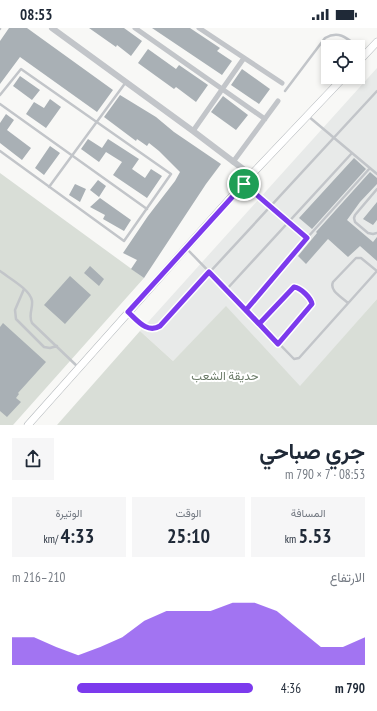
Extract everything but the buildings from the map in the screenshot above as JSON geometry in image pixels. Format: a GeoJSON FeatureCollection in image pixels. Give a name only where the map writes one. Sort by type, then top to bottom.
{"type":"FeatureCollection","features":[{"type":"Feature","properties":{"kind":"main road"},"geometry":{"type":"LineString","coordinates":[[366,54],[377,42]]}},
{"type":"Feature","properties":{"kind":"main road"},"geometry":{"type":"LineString","coordinates":[[28,425],[251,175],[337,84]]}},
{"type":"Feature","properties":{"kind":"street"},"geometry":{"type":"LineString","coordinates":[[52,28],[251,175]]}},
{"type":"Feature","properties":{"kind":"street"},"geometry":{"type":"LineString","coordinates":[[135,28],[265,118]]}},
{"type":"Feature","properties":{"kind":"street"},"geometry":{"type":"LineString","coordinates":[[199,28],[282,83]]}},
{"type":"Feature","properties":{"kind":"street"},"geometry":{"type":"LineString","coordinates":[[193,131],[244,58]]}},
{"type":"Feature","properties":{"kind":"street"},"geometry":{"type":"LineString","coordinates":[[234,162],[278,101]]}},
{"type":"Feature","properties":{"kind":"lane"},"geometry":{"type":"LineString","coordinates":[[323,40],[333,35],[341,35],[350,40]]}},
{"type":"Feature","properties":{"kind":"lane"},"geometry":{"type":"LineString","coordinates":[[285,91],[321,43]]}},
{"type":"Feature","properties":{"kind":"lane"},"geometry":{"type":"LineString","coordinates":[[0,95],[21,69],[171,174],[124,242],[0,151]]}},
{"type":"Feature","properties":{"kind":"lane"},"geometry":{"type":"LineString","coordinates":[[49,187],[127,82]]}},
{"type":"Feature","properties":{"kind":"lane"},"geometry":{"type":"LineString","coordinates":[[128,312],[146,328],[152,329],[160,326],[377,90]]}},
{"type":"Feature","properties":{"kind":"lane"},"geometry":{"type":"LineString","coordinates":[[0,104],[147,209]]}},
{"type":"Feature","properties":{"kind":"lane"},"geometry":{"type":"LineString","coordinates":[[307,116],[377,174]]}},
{"type":"Feature","properties":{"kind":"lane"},"geometry":{"type":"LineString","coordinates":[[226,290],[352,153]]}},
{"type":"Feature","properties":{"kind":"lane"},"geometry":{"type":"LineString","coordinates":[[246,310],[307,238],[370,168]]}},
{"type":"Feature","properties":{"kind":"lane"},"geometry":{"type":"LineString","coordinates":[[244,184],[307,238]]}},
{"type":"Feature","properties":{"kind":"lane"},"geometry":{"type":"LineString","coordinates":[[377,189],[354,218],[355,222],[368,233],[377,233]]}},
{"type":"Feature","properties":{"kind":"lane"},"geometry":{"type":"LineString","coordinates":[[186,248],[292,358],[299,358],[377,271],[358,257],[354,259],[332,283],[332,288],[348,303]]}},
{"type":"Feature","properties":{"kind":"lane"},"geometry":{"type":"LineString","coordinates":[[0,271],[30,296],[32,302],[30,320],[79,367]]}},
{"type":"Feature","properties":{"kind":"lane"},"geometry":{"type":"LineString","coordinates":[[259,324],[294,287],[298,287],[311,300],[312,304],[278,344]]}},
{"type":"Feature","properties":{"kind":"lane"},"geometry":{"type":"LineString","coordinates":[[24,290],[15,310],[16,320],[44,347],[50,348],[57,346]]}},
{"type":"Feature","properties":{"kind":"shaded area"},"geometry":{"type":"Polygon","coordinates":[[[377,68],[377,299],[300,387],[226,307],[173,361],[140,331],[363,84],[365,84],[365,81],[377,68]]]}},
{"type":"Feature","properties":{"kind":"green space"},"geometry":{"type":"Polygon","coordinates":[[[0,173],[144,278],[13,425],[0,425],[0,173]]]}},
{"type":"Feature","properties":{"kind":"green space","name":"حديقة الشعب"},"geometry":{"type":"Polygon","coordinates":[[[377,299],[377,425],[57,425],[140,331],[173,361],[226,306],[300,386],[377,299]]]}},
{"type":"Feature","properties":{"kind":"route"},"geometry":{"type":"LineString","coordinates":[[244,184],[128,312],[146,328],[152,329],[160,326],[209,272],[259,324],[294,287],[298,287],[313,302],[312,304],[278,344],[259,324],[246,310],[307,238],[244,184]]}}]}
